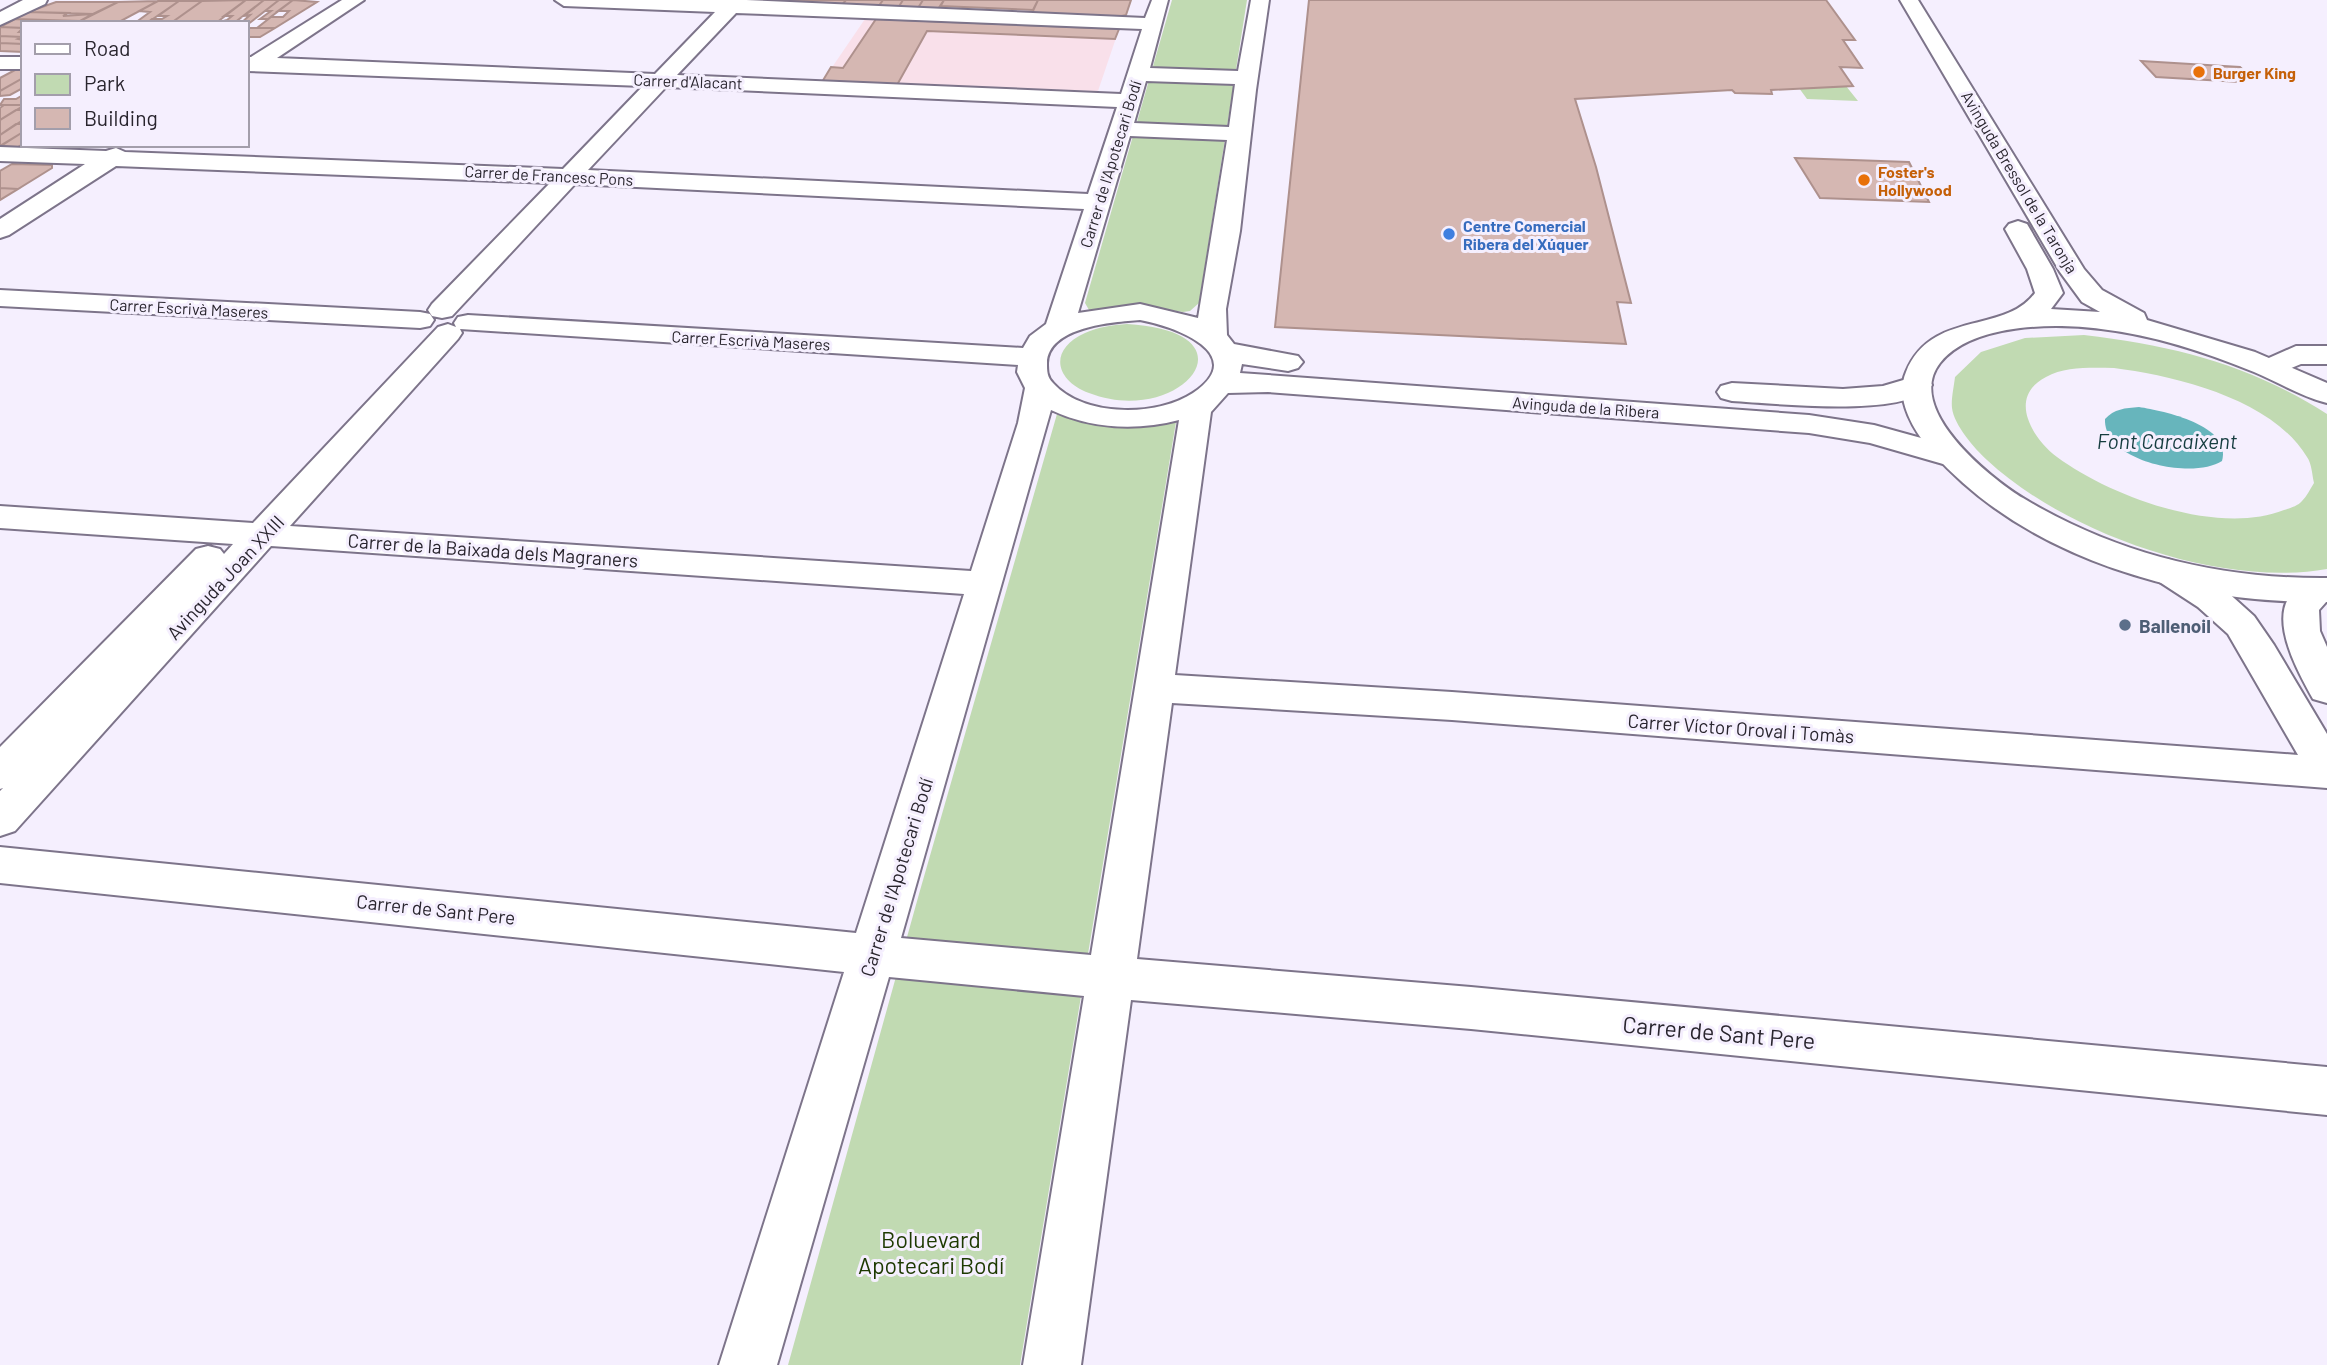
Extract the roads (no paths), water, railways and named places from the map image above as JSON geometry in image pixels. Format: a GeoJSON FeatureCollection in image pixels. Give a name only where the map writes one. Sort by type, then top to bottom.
{"type":"FeatureCollection","features":[{"type":"Feature","properties":{"kind":"street"},"geometry":{"type":"LineString","coordinates":[[0,19],[38,0]]}},
{"type":"Feature","properties":{"kind":"street"},"geometry":{"type":"LineString","coordinates":[[250,65],[355,0]]}},
{"type":"Feature","properties":{"kind":"street"},"geometry":{"type":"LineString","coordinates":[[564,0],[743,3],[1153,24]]}},
{"type":"Feature","properties":{"kind":"street","name":"Carrer de l'Apotecari Bodí"},"geometry":{"type":"LineString","coordinates":[[1059,328],[1160,0]]}},
{"type":"Feature","properties":{"kind":"street"},"geometry":{"type":"LineString","coordinates":[[1052,1365],[1196,412],[1225,374],[1227,362],[1218,344],[1212,309],[1227,231],[1260,0]]}},
{"type":"Feature","properties":{"kind":"street","name":"Avinguda Joan XXIII"},"geometry":{"type":"LineString","coordinates":[[0,819],[248,533],[743,3]]}},
{"type":"Feature","properties":{"kind":"street","name":"Avinguda Bressol de la Taronja"},"geometry":{"type":"LineString","coordinates":[[1903,11],[1910,33],[1991,171],[1997,190],[2048,286],[2049,293],[2022,320]]}},
{"type":"Feature","properties":{"kind":"street","name":"Avinguda Bressol de la Taronja"},"geometry":{"type":"LineString","coordinates":[[1903,11],[2073,272],[2092,296],[2111,309],[2162,331]]}},
{"type":"Feature","properties":{"kind":"street"},"geometry":{"type":"LineString","coordinates":[[0,62],[21,63]]}},
{"type":"Feature","properties":{"kind":"street","name":"Carrer d'Alacant"},"geometry":{"type":"LineString","coordinates":[[250,65],[671,80],[1128,101]]}},
{"type":"Feature","properties":{"kind":"street"},"geometry":{"type":"LineString","coordinates":[[1138,74],[1247,78]]}},
{"type":"Feature","properties":{"kind":"street"},"geometry":{"type":"LineString","coordinates":[[1120,129],[1239,134]]}},
{"type":"Feature","properties":{"kind":"street"},"geometry":{"type":"LineString","coordinates":[[0,230],[122,151]]}},
{"type":"Feature","properties":{"kind":"street","name":"Carrer de Francesc Pons"},"geometry":{"type":"LineString","coordinates":[[0,154],[122,151],[1097,202]]}},
{"type":"Feature","properties":{"kind":"street","name":"Carrer Escrivà Maseres"},"geometry":{"type":"LineString","coordinates":[[0,298],[445,322],[1036,372]]}},
{"type":"Feature","properties":{"kind":"street"},"geometry":{"type":"LineString","coordinates":[[1209,394],[1176,412],[1145,418],[1113,418],[1082,413],[1057,402],[1036,372],[1042,342],[1059,328],[1083,318],[1111,313],[1140,312],[1181,320],[1218,344]]}},
{"type":"Feature","properties":{"kind":"street"},"geometry":{"type":"LineString","coordinates":[[2321,590],[2244,586],[2167,571],[2099,549],[2038,521],[1988,489],[1950,456],[1924,419],[1917,385],[1926,360],[1948,340],[1980,327],[2022,320],[2088,320],[2162,331],[2220,347],[2273,366],[2327,394]]}},
{"type":"Feature","properties":{"kind":"street","name":"Avinguda de la Ribera"},"geometry":{"type":"LineString","coordinates":[[1218,344],[1238,355],[1272,360],[1832,398],[1886,395],[1917,385]]}},
{"type":"Feature","properties":{"kind":"street"},"geometry":{"type":"LineString","coordinates":[[2273,366],[2296,355],[2327,355]]}},
{"type":"Feature","properties":{"kind":"street","name":"Carrer de l'Apotecari Bodí"},"geometry":{"type":"LineString","coordinates":[[748,1365],[1034,423],[1036,372]]}},
{"type":"Feature","properties":{"kind":"street","name":"Avinguda de la Ribera"},"geometry":{"type":"LineString","coordinates":[[1209,394],[1240,382],[1268,383],[1809,424],[1874,434],[1950,456]]}},
{"type":"Feature","properties":{"kind":"street","name":"Carrer de la Baixada dels Magraners"},"geometry":{"type":"LineString","coordinates":[[0,517],[985,584]]}},
{"type":"Feature","properties":{"kind":"street","name":"Avinguda Joan XXIII"},"geometry":{"type":"LineString","coordinates":[[0,774],[248,533]]}},
{"type":"Feature","properties":{"kind":"street"},"geometry":{"type":"LineString","coordinates":[[2167,571],[2211,598],[2241,625],[2261,654],[2327,771]]}},
{"type":"Feature","properties":{"kind":"street"},"geometry":{"type":"LineString","coordinates":[[2321,590],[2301,607],[2301,631],[2327,689]]}},
{"type":"Feature","properties":{"kind":"street","name":"Carrer Víctor Oroval i Tomàs"},"geometry":{"type":"LineString","coordinates":[[1154,688],[1452,706],[2250,768],[2327,771]]}},
{"type":"Feature","properties":{"kind":"street","name":"Carrer de Sant Pere"},"geometry":{"type":"LineString","coordinates":[[0,865],[873,954],[2327,1091]]}},
{"type":"Feature","properties":{"kind":"water","name":"Font Carcaixent"},"geometry":{"type":"Polygon","coordinates":[[[2139,407],[2179,416],[2207,429],[2217,438],[2222,449],[2222,461],[2209,466],[2172,467],[2133,456],[2118,446],[2108,434],[2105,419],[2116,411],[2139,407]]]}},
{"type":"Feature","properties":{"kind":"place","name":"Burger King"},"geometry":{"type":"Point","coordinates":[2199,72]}},
{"type":"Feature","properties":{"kind":"place","name":"Foster's Hollywood"},"geometry":{"type":"Point","coordinates":[1864,180]}},
{"type":"Feature","properties":{"kind":"place","name":"Centre Comercial Ribera del Xúquer"},"geometry":{"type":"Point","coordinates":[1449,234]}},
{"type":"Feature","properties":{"kind":"place","name":"Ballenoil"},"geometry":{"type":"Point","coordinates":[2125,625]}},
{"type":"Feature","properties":{"kind":"park label","name":"Boluevard Apotecari Bodí"},"geometry":{"type":"Point","coordinates":[931,1252]}}]}
